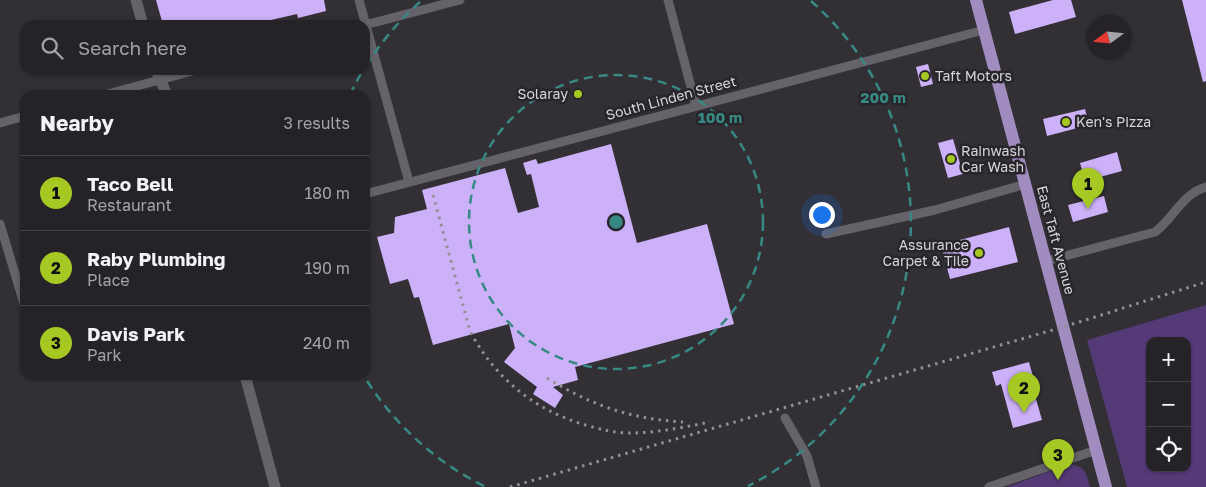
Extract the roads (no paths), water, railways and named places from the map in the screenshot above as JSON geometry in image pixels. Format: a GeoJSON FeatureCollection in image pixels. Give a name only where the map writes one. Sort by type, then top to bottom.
{"type":"FeatureCollection","features":[{"type":"Feature","properties":{"kind":"main road","name":"East Taft Avenue"},"geometry":{"type":"LineString","coordinates":[[976,0],[1106,487]]}},
{"type":"Feature","properties":{"kind":"street"},"geometry":{"type":"LineString","coordinates":[[136,0],[142,20]]}},
{"type":"Feature","properties":{"kind":"street"},"geometry":{"type":"LineString","coordinates":[[359,0],[365,20]]}},
{"type":"Feature","properties":{"kind":"street"},"geometry":{"type":"LineString","coordinates":[[370,24],[460,0]]}},
{"type":"Feature","properties":{"kind":"street"},"geometry":{"type":"LineString","coordinates":[[668,0],[696,106]]}},
{"type":"Feature","properties":{"kind":"street","name":"South Linden Street"},"geometry":{"type":"LineString","coordinates":[[370,193],[984,30]]}},
{"type":"Feature","properties":{"kind":"street"},"geometry":{"type":"LineString","coordinates":[[370,40],[409,182]]}},
{"type":"Feature","properties":{"kind":"street"},"geometry":{"type":"LineString","coordinates":[[118,90],[158,75],[165,90]]}},
{"type":"Feature","properties":{"kind":"street"},"geometry":{"type":"LineString","coordinates":[[0,123],[20,117]]}},
{"type":"Feature","properties":{"kind":"street"},"geometry":{"type":"LineString","coordinates":[[826,234],[935,210],[1026,184]]}},
{"type":"Feature","properties":{"kind":"street"},"geometry":{"type":"LineString","coordinates":[[1046,261],[1155,232],[1164,226],[1191,195],[1200,188],[1206,187]]}},
{"type":"Feature","properties":{"kind":"street"},"geometry":{"type":"LineString","coordinates":[[0,224],[2,234],[20,279]]}},
{"type":"Feature","properties":{"kind":"street"},"geometry":{"type":"LineString","coordinates":[[246,380],[275,487]]}},
{"type":"Feature","properties":{"kind":"street"},"geometry":{"type":"LineString","coordinates":[[785,418],[807,456],[816,487]]}},
{"type":"Feature","properties":{"kind":"street"},"geometry":{"type":"LineString","coordinates":[[989,487],[1096,450]]}},
{"type":"Feature","properties":{"kind":"railway"},"geometry":{"type":"LineString","coordinates":[[433,195],[470,331],[492,364],[519,391],[552,412],[570,420],[615,432],[650,432],[710,422]]}},
{"type":"Feature","properties":{"kind":"railway"},"geometry":{"type":"LineString","coordinates":[[510,487],[1063,327],[1206,282]]}},
{"type":"Feature","properties":{"kind":"railway"},"geometry":{"type":"LineString","coordinates":[[547,378],[579,396],[612,409],[646,418],[683,422]]}},
{"type":"Feature","properties":{"kind":"place","name":"Taft Motors"},"geometry":{"type":"Point","coordinates":[925,76]}},
{"type":"Feature","properties":{"kind":"place","name":"Solaray"},"geometry":{"type":"Point","coordinates":[578,94]}},
{"type":"Feature","properties":{"kind":"place","name":"Ken's Pizza"},"geometry":{"type":"Point","coordinates":[1066,122]}},
{"type":"Feature","properties":{"kind":"place","name":"Rainwash Car Wash"},"geometry":{"type":"Point","coordinates":[951,159]}},
{"type":"Feature","properties":{"kind":"place","name":"Taco Bell"},"geometry":{"type":"Point","coordinates":[1088,209]}},
{"type":"Feature","properties":{"kind":"place","name":"Assurance Carpet & Tile"},"geometry":{"type":"Point","coordinates":[979,253]}},
{"type":"Feature","properties":{"kind":"place","name":"Raby Plumbing"},"geometry":{"type":"Point","coordinates":[1024,413]}},
{"type":"Feature","properties":{"kind":"place","name":"Davis Park"},"geometry":{"type":"Point","coordinates":[1058,480]}}]}
